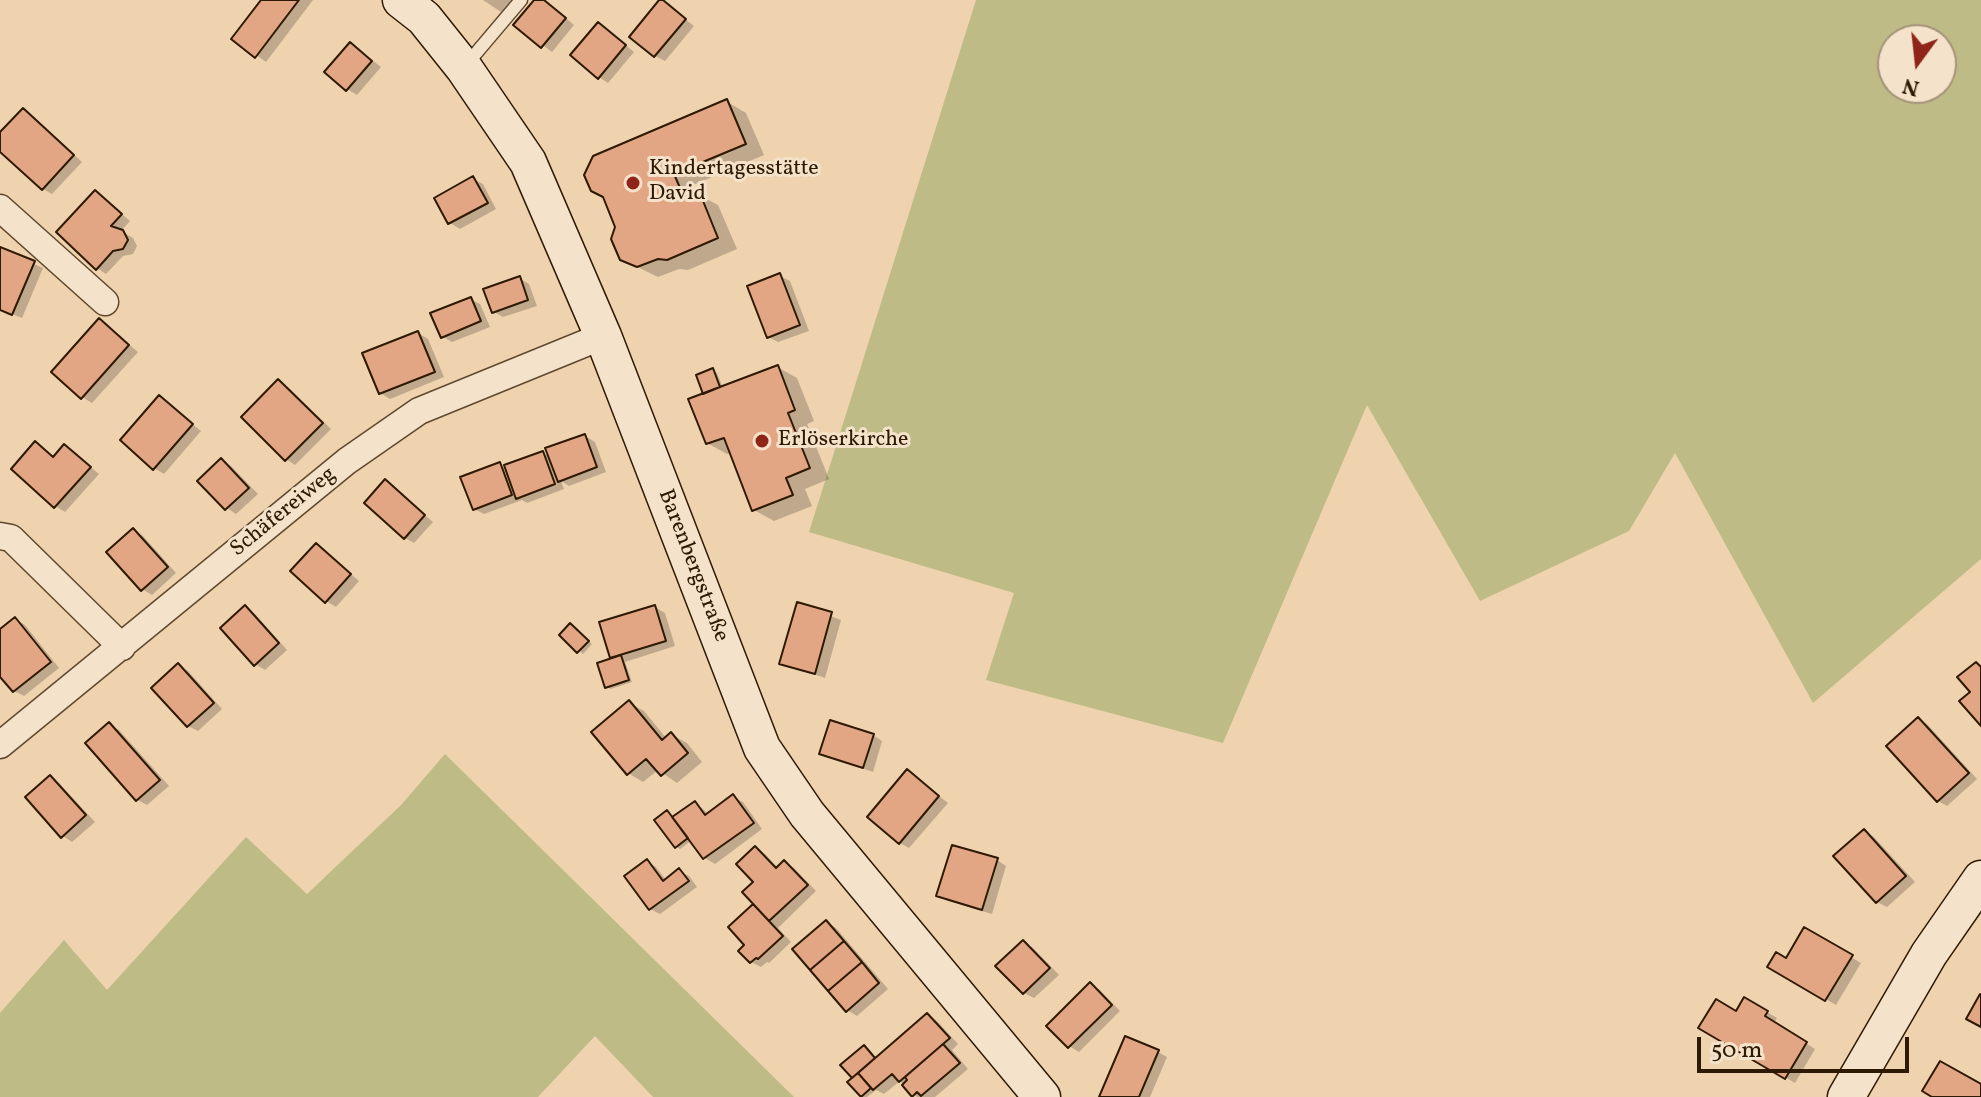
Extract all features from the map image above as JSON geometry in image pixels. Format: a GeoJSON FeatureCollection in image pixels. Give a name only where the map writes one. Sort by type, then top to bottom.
{"type":"FeatureCollection","features":[{"type":"Feature","properties":{"kind":"street","name":"Barenbergstraße"},"geometry":{"type":"LineString","coordinates":[[401,0],[424,18],[464,68],[528,162],[603,336],[762,748],[807,814],[1042,1097]]}},
{"type":"Feature","properties":{"kind":"street"},"geometry":{"type":"LineString","coordinates":[[0,208],[105,302]]}},
{"type":"Feature","properties":{"kind":"street","name":"Schäfereiweg"},"geometry":{"type":"LineString","coordinates":[[0,745],[347,461],[419,411],[603,336]]}},
{"type":"Feature","properties":{"kind":"street"},"geometry":{"type":"LineString","coordinates":[[0,536],[11,538],[122,647]]}},
{"type":"Feature","properties":{"kind":"street"},"geometry":{"type":"LineString","coordinates":[[1846,1097],[1929,954],[1981,879]]}},
{"type":"Feature","properties":{"kind":"lane"},"geometry":{"type":"LineString","coordinates":[[464,68],[521,0]]}},
{"type":"Feature","properties":{"kind":"shaded area"},"geometry":{"type":"Polygon","coordinates":[[[976,0],[1981,0],[1981,559],[1813,703],[1675,453],[1629,531],[1480,601],[1367,405],[1223,743],[986,680],[1014,593],[809,532],[976,0]]]}},
{"type":"Feature","properties":{"kind":"shaded area"},"geometry":{"type":"Polygon","coordinates":[[[445,754],[794,1097],[653,1097],[595,1036],[538,1097],[0,1097],[0,1013],[64,940],[107,990],[246,837],[307,894],[401,805],[445,754]]]}},
{"type":"Feature","properties":{"kind":"building"},"geometry":{"type":"Polygon","coordinates":[[[261,0],[299,0],[255,58],[231,39],[261,0]]]}},
{"type":"Feature","properties":{"kind":"building"},"geometry":{"type":"Polygon","coordinates":[[[534,0],[544,0],[566,18],[541,48],[513,25],[534,0]]]}},
{"type":"Feature","properties":{"kind":"building"},"geometry":{"type":"Polygon","coordinates":[[[659,0],[686,19],[654,57],[629,37],[659,0]]]}},
{"type":"Feature","properties":{"kind":"building"},"geometry":{"type":"Polygon","coordinates":[[[598,22],[626,45],[598,79],[570,55],[598,22]]]}},
{"type":"Feature","properties":{"kind":"building"},"geometry":{"type":"Polygon","coordinates":[[[350,42],[372,61],[346,91],[324,72],[350,42]]]}},
{"type":"Feature","properties":{"kind":"building","name":"Kindertagesstätte David"},"geometry":{"type":"Polygon","coordinates":[[[727,99],[746,144],[674,174],[684,197],[699,191],[718,238],[667,260],[658,259],[637,267],[620,260],[611,239],[615,227],[603,197],[591,191],[584,175],[593,156],[727,99]]]}},
{"type":"Feature","properties":{"kind":"building"},"geometry":{"type":"Polygon","coordinates":[[[23,108],[74,155],[42,190],[0,152],[0,132],[23,108]]]}},
{"type":"Feature","properties":{"kind":"building"},"geometry":{"type":"Polygon","coordinates":[[[473,176],[488,203],[448,224],[434,198],[473,176]]]}},
{"type":"Feature","properties":{"kind":"building"},"geometry":{"type":"Polygon","coordinates":[[[95,190],[122,214],[111,226],[123,230],[128,240],[123,249],[113,251],[96,270],[56,232],[95,190]]]}},
{"type":"Feature","properties":{"kind":"building"},"geometry":{"type":"Polygon","coordinates":[[[0,247],[35,261],[12,315],[0,310],[0,247]]]}},
{"type":"Feature","properties":{"kind":"building"},"geometry":{"type":"Polygon","coordinates":[[[780,273],[800,325],[767,338],[747,286],[780,273]]]}},
{"type":"Feature","properties":{"kind":"building"},"geometry":{"type":"Polygon","coordinates":[[[520,276],[528,300],[492,313],[483,289],[520,276]]]}},
{"type":"Feature","properties":{"kind":"building"},"geometry":{"type":"Polygon","coordinates":[[[471,297],[481,321],[441,338],[430,313],[471,297]]]}},
{"type":"Feature","properties":{"kind":"building"},"geometry":{"type":"Polygon","coordinates":[[[99,318],[129,345],[81,399],[51,372],[99,318]]]}},
{"type":"Feature","properties":{"kind":"building"},"geometry":{"type":"Polygon","coordinates":[[[418,331],[435,372],[379,394],[362,353],[418,331]]]}},
{"type":"Feature","properties":{"kind":"building","name":"Erlöserkirche"},"geometry":{"type":"Polygon","coordinates":[[[778,365],[795,410],[788,413],[810,468],[786,478],[793,495],[752,511],[724,438],[706,444],[688,399],[778,365]]]}},
{"type":"Feature","properties":{"kind":"building"},"geometry":{"type":"Polygon","coordinates":[[[713,368],[720,387],[703,394],[696,375],[713,368]]]}},
{"type":"Feature","properties":{"kind":"building"},"geometry":{"type":"Polygon","coordinates":[[[278,379],[323,423],[285,461],[241,417],[278,379]]]}},
{"type":"Feature","properties":{"kind":"building"},"geometry":{"type":"Polygon","coordinates":[[[159,395],[193,424],[153,470],[120,440],[159,395]]]}},
{"type":"Feature","properties":{"kind":"building"},"geometry":{"type":"Polygon","coordinates":[[[585,434],[597,467],[558,482],[545,448],[585,434]]]}},
{"type":"Feature","properties":{"kind":"building"},"geometry":{"type":"Polygon","coordinates":[[[35,441],[53,457],[64,444],[91,467],[54,508],[11,469],[35,441]]]}},
{"type":"Feature","properties":{"kind":"building"},"geometry":{"type":"Polygon","coordinates":[[[543,451],[555,484],[516,499],[504,465],[543,451]]]}},
{"type":"Feature","properties":{"kind":"building"},"geometry":{"type":"Polygon","coordinates":[[[221,458],[249,488],[225,510],[197,481],[221,458]]]}},
{"type":"Feature","properties":{"kind":"building"},"geometry":{"type":"Polygon","coordinates":[[[500,462],[512,495],[473,510],[460,477],[500,462]]]}},
{"type":"Feature","properties":{"kind":"building"},"geometry":{"type":"Polygon","coordinates":[[[385,479],[425,515],[404,539],[364,503],[385,479]]]}},
{"type":"Feature","properties":{"kind":"building"},"geometry":{"type":"Polygon","coordinates":[[[133,528],[168,567],[141,591],[106,552],[133,528]]]}},
{"type":"Feature","properties":{"kind":"building"},"geometry":{"type":"Polygon","coordinates":[[[316,543],[351,574],[325,603],[290,571],[316,543]]]}},
{"type":"Feature","properties":{"kind":"building"},"geometry":{"type":"Polygon","coordinates":[[[797,602],[832,612],[815,674],[779,664],[797,602]]]}},
{"type":"Feature","properties":{"kind":"building"},"geometry":{"type":"Polygon","coordinates":[[[245,605],[279,643],[254,666],[220,628],[245,605]]]}},
{"type":"Feature","properties":{"kind":"building"},"geometry":{"type":"Polygon","coordinates":[[[655,605],[666,641],[610,658],[599,622],[655,605]]]}},
{"type":"Feature","properties":{"kind":"building"},"geometry":{"type":"Polygon","coordinates":[[[15,617],[51,662],[13,692],[0,677],[0,629],[15,617]]]}},
{"type":"Feature","properties":{"kind":"building"},"geometry":{"type":"Polygon","coordinates":[[[570,623],[589,641],[577,653],[559,635],[570,623]]]}},
{"type":"Feature","properties":{"kind":"building"},"geometry":{"type":"Polygon","coordinates":[[[621,655],[629,680],[605,688],[597,663],[621,655]]]}},
{"type":"Feature","properties":{"kind":"building"},"geometry":{"type":"Polygon","coordinates":[[[1976,662],[1981,667],[1981,726],[1959,701],[1970,692],[1957,677],[1976,662]]]}},
{"type":"Feature","properties":{"kind":"building"},"geometry":{"type":"Polygon","coordinates":[[[178,663],[214,703],[187,727],[151,688],[178,663]]]}},
{"type":"Feature","properties":{"kind":"building"},"geometry":{"type":"Polygon","coordinates":[[[629,700],[662,740],[671,732],[688,753],[661,776],[646,759],[627,775],[591,732],[629,700]]]}},
{"type":"Feature","properties":{"kind":"building"},"geometry":{"type":"Polygon","coordinates":[[[1918,717],[1969,773],[1937,802],[1886,746],[1918,717]]]}},
{"type":"Feature","properties":{"kind":"building"},"geometry":{"type":"Polygon","coordinates":[[[830,720],[874,734],[863,768],[819,754],[830,720]]]}},
{"type":"Feature","properties":{"kind":"building"},"geometry":{"type":"Polygon","coordinates":[[[109,722],[160,780],[136,801],[85,743],[109,722]]]}},
{"type":"Feature","properties":{"kind":"building"},"geometry":{"type":"Polygon","coordinates":[[[907,769],[939,796],[899,844],[867,817],[907,769]]]}},
{"type":"Feature","properties":{"kind":"building"},"geometry":{"type":"Polygon","coordinates":[[[50,775],[86,815],[61,838],[25,797],[50,775]]]}},
{"type":"Feature","properties":{"kind":"building"},"geometry":{"type":"Polygon","coordinates":[[[733,794],[754,823],[703,859],[672,817],[695,801],[705,815],[733,794]]]}},
{"type":"Feature","properties":{"kind":"building"},"geometry":{"type":"Polygon","coordinates":[[[667,810],[688,838],[675,848],[654,820],[667,810]]]}},
{"type":"Feature","properties":{"kind":"building"},"geometry":{"type":"Polygon","coordinates":[[[1864,829],[1906,876],[1876,903],[1833,856],[1864,829]]]}},
{"type":"Feature","properties":{"kind":"building"},"geometry":{"type":"Polygon","coordinates":[[[952,845],[998,858],[982,910],[936,896],[952,845]]]}},
{"type":"Feature","properties":{"kind":"building"},"geometry":{"type":"Polygon","coordinates":[[[755,846],[776,868],[784,860],[808,885],[769,921],[742,892],[753,882],[736,864],[755,846]]]}},
{"type":"Feature","properties":{"kind":"building"},"geometry":{"type":"Polygon","coordinates":[[[647,859],[663,881],[679,868],[689,881],[649,910],[624,876],[647,859]]]}},
{"type":"Feature","properties":{"kind":"building"},"geometry":{"type":"Polygon","coordinates":[[[753,904],[783,936],[750,963],[738,951],[744,945],[728,927],[753,904]]]}},
{"type":"Feature","properties":{"kind":"building"},"geometry":{"type":"Polygon","coordinates":[[[826,920],[844,941],[810,970],[792,949],[826,920]]]}},
{"type":"Feature","properties":{"kind":"building"},"geometry":{"type":"Polygon","coordinates":[[[1804,927],[1853,955],[1825,1001],[1767,967],[1776,952],[1786,958],[1804,927]]]}},
{"type":"Feature","properties":{"kind":"building"},"geometry":{"type":"Polygon","coordinates":[[[1023,940],[1050,968],[1023,994],[995,966],[1023,940]]]}},
{"type":"Feature","properties":{"kind":"building"},"geometry":{"type":"Polygon","coordinates":[[[844,941],[862,962],[828,991],[810,970],[844,941]]]}},
{"type":"Feature","properties":{"kind":"building"},"geometry":{"type":"Polygon","coordinates":[[[862,962],[879,983],[846,1012],[828,991],[862,962]]]}},
{"type":"Feature","properties":{"kind":"building"},"geometry":{"type":"Polygon","coordinates":[[[1090,982],[1112,1005],[1068,1048],[1046,1026],[1090,982]]]}},
{"type":"Feature","properties":{"kind":"building"},"geometry":{"type":"Polygon","coordinates":[[[1981,995],[1981,1027],[1966,1019],[1981,995]]]}},
{"type":"Feature","properties":{"kind":"building"},"geometry":{"type":"Polygon","coordinates":[[[1744,997],[1768,1011],[1765,1016],[1807,1042],[1785,1079],[1698,1028],[1716,999],[1736,1011],[1744,997]]]}},
{"type":"Feature","properties":{"kind":"building"},"geometry":{"type":"Polygon","coordinates":[[[927,1013],[950,1038],[899,1082],[892,1074],[873,1090],[858,1073],[927,1013]]]}},
{"type":"Feature","properties":{"kind":"building"},"geometry":{"type":"Polygon","coordinates":[[[1125,1036],[1159,1050],[1139,1097],[1099,1097],[1125,1036]]]}},
{"type":"Feature","properties":{"kind":"building"},"geometry":{"type":"Polygon","coordinates":[[[943,1044],[960,1063],[921,1096],[917,1092],[912,1097],[902,1085],[907,1080],[905,1077],[943,1044]]]}},
{"type":"Feature","properties":{"kind":"building"},"geometry":{"type":"Polygon","coordinates":[[[864,1045],[875,1058],[852,1078],[840,1065],[864,1045]]]}},
{"type":"Feature","properties":{"kind":"building"},"geometry":{"type":"Polygon","coordinates":[[[1940,1061],[1981,1084],[1981,1097],[1932,1097],[1922,1091],[1940,1061]]]}},
{"type":"Feature","properties":{"kind":"building"},"geometry":{"type":"Polygon","coordinates":[[[858,1073],[871,1088],[861,1097],[847,1082],[858,1073]]]}},
{"type":"Feature","properties":{"kind":"place","name":"Kindertagesstätte David"},"geometry":{"type":"Point","coordinates":[633,183]}},
{"type":"Feature","properties":{"kind":"place","name":"Erlöserkirche"},"geometry":{"type":"Point","coordinates":[762,441]}}]}
